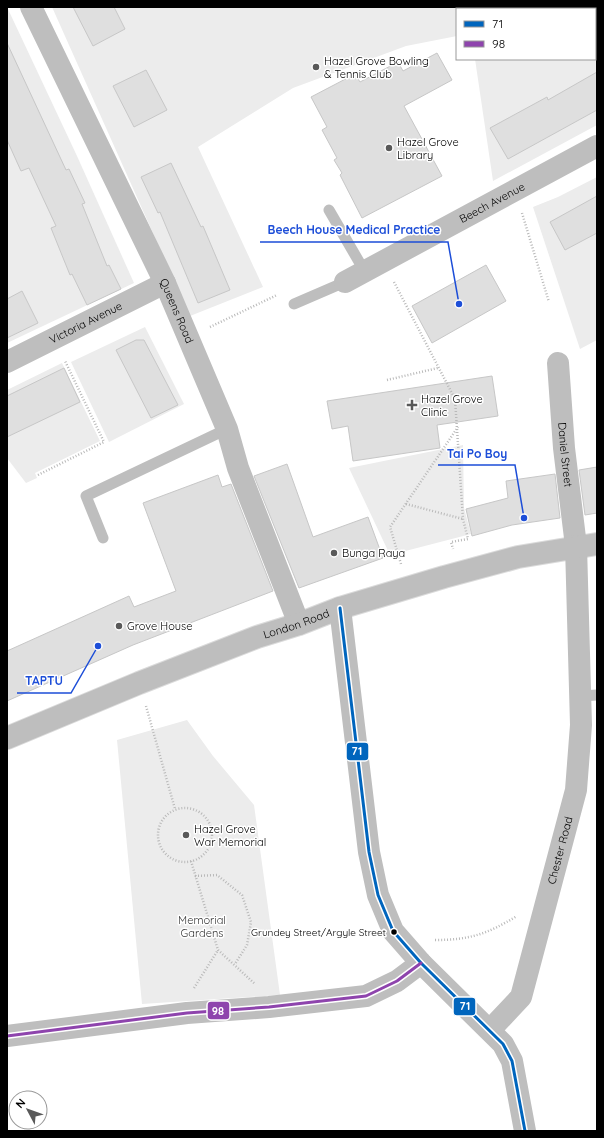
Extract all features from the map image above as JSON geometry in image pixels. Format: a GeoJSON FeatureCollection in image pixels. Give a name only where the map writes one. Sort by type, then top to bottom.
{"type":"FeatureCollection","features":[{"type":"Feature","properties":{"kind":"main road","name":"Queens Road"},"geometry":{"type":"LineString","coordinates":[[31,7],[165,283],[227,429],[238,468],[299,624]]}},
{"type":"Feature","properties":{"kind":"main road","name":"Beech Avenue"},"geometry":{"type":"LineString","coordinates":[[345,282],[597,146]]}},
{"type":"Feature","properties":{"kind":"main road","name":"Victoria Avenue"},"geometry":{"type":"LineString","coordinates":[[7,362],[165,283]]}},
{"type":"Feature","properties":{"kind":"main road","name":"Daniel Street"},"geometry":{"type":"LineString","coordinates":[[558,363],[564,448],[576,546]]}},
{"type":"Feature","properties":{"kind":"main road","name":"London Road"},"geometry":{"type":"LineString","coordinates":[[7,738],[139,683],[257,637],[299,624],[340,608],[408,587],[518,557],[576,546],[597,544]]}},
{"type":"Feature","properties":{"kind":"main road","name":"Chester Road"},"geometry":{"type":"LineString","coordinates":[[490,1030],[521,997],[576,790],[581,725],[588,695],[576,546]]}},
{"type":"Feature","properties":{"kind":"main road"},"geometry":{"type":"LineString","coordinates":[[340,608],[368,852],[378,895],[393,931],[421,963],[503,1044],[512,1061],[525,1131]]}},
{"type":"Feature","properties":{"kind":"main road"},"geometry":{"type":"LineString","coordinates":[[7,1036],[187,1013],[269,1008],[366,996],[398,982],[421,963]]}},
{"type":"Feature","properties":{"kind":"lane"},"geometry":{"type":"LineString","coordinates":[[328,210],[374,267]]}},
{"type":"Feature","properties":{"kind":"lane"},"geometry":{"type":"LineString","coordinates":[[294,304],[345,282]]}},
{"type":"Feature","properties":{"kind":"lane"},"geometry":{"type":"LineString","coordinates":[[103,538],[86,496],[227,429]]}},
{"type":"Feature","properties":{"kind":"path"},"geometry":{"type":"LineString","coordinates":[[515,190],[549,302]]}},
{"type":"Feature","properties":{"kind":"path"},"geometry":{"type":"LineString","coordinates":[[374,267],[438,368],[455,399],[463,519],[468,539],[451,542],[461,573]]}},
{"type":"Feature","properties":{"kind":"path"},"geometry":{"type":"LineString","coordinates":[[38,475],[104,442],[54,339]]}},
{"type":"Feature","properties":{"kind":"path"},"geometry":{"type":"LineString","coordinates":[[388,380],[438,368]]}},
{"type":"Feature","properties":{"kind":"path"},"geometry":{"type":"LineString","coordinates":[[408,587],[390,527],[458,427]]}},
{"type":"Feature","properties":{"kind":"path"},"geometry":{"type":"LineString","coordinates":[[406,504],[463,519]]}},
{"type":"Feature","properties":{"kind":"path"},"geometry":{"type":"LineString","coordinates":[[139,683],[175,809]]}},
{"type":"Feature","properties":{"kind":"path"},"geometry":{"type":"LineString","coordinates":[[191,808],[200,812],[208,821],[212,830],[212,840],[208,850],[201,856],[191,861],[174,860],[165,853],[158,839],[161,823],[167,814],[175,809],[191,808]]}},
{"type":"Feature","properties":{"kind":"path"},"geometry":{"type":"LineString","coordinates":[[191,861],[218,950],[254,981],[269,1008]]}},
{"type":"Feature","properties":{"kind":"path"},"geometry":{"type":"LineString","coordinates":[[195,876],[217,875],[242,895],[251,922],[247,945],[235,964]]}},
{"type":"Feature","properties":{"kind":"path"},"geometry":{"type":"LineString","coordinates":[[431,940],[459,940],[493,930],[520,914]]}},
{"type":"Feature","properties":{"kind":"path"},"geometry":{"type":"LineString","coordinates":[[187,1013],[194,987],[218,950]]}},
{"type":"Feature","properties":{"kind":"green space"},"geometry":{"type":"Polygon","coordinates":[[[7,7],[77,156],[134,283],[7,343],[7,7]]]}},
{"type":"Feature","properties":{"kind":"green space"},"geometry":{"type":"Polygon","coordinates":[[[52,7],[597,7],[597,125],[493,181],[475,60],[596,60],[596,8],[456,8],[456,36],[406,46],[293,88],[198,147],[263,287],[190,316],[52,7]]]}},
{"type":"Feature","properties":{"kind":"green space"},"geometry":{"type":"Polygon","coordinates":[[[597,177],[597,340],[580,349],[533,207],[558,197],[597,177]]]}},
{"type":"Feature","properties":{"kind":"green space"},"geometry":{"type":"Polygon","coordinates":[[[145,327],[184,404],[109,442],[71,362],[145,327]]]}},
{"type":"Feature","properties":{"kind":"green space"},"geometry":{"type":"Polygon","coordinates":[[[62,363],[100,441],[35,473],[37,478],[26,483],[7,458],[7,390],[62,363]]]}},
{"type":"Feature","properties":{"kind":"green space"},"geometry":{"type":"Polygon","coordinates":[[[463,445],[464,508],[471,534],[390,555],[349,468],[463,445]]]}},
{"type":"Feature","properties":{"kind":"green space","name":"Memorial Gardens"},"geometry":{"type":"Polygon","coordinates":[[[187,720],[213,756],[254,805],[280,995],[142,1004],[117,740],[187,720]]]}},
{"type":"Feature","properties":{"kind":"building"},"geometry":{"type":"Polygon","coordinates":[[[73,7],[114,7],[125,29],[93,46],[73,7]]]}},
{"type":"Feature","properties":{"kind":"building"},"geometry":{"type":"Polygon","coordinates":[[[7,43],[66,170],[69,169],[85,203],[82,204],[107,266],[109,265],[121,289],[87,305],[72,274],[70,275],[51,228],[56,226],[29,168],[21,171],[7,140],[7,43]]]}},
{"type":"Feature","properties":{"kind":"building","name":"Hazel Grove Library"},"geometry":{"type":"Polygon","coordinates":[[[437,53],[452,80],[404,106],[442,176],[362,218],[340,175],[342,173],[334,160],[337,158],[322,130],[327,127],[311,97],[355,74],[360,82],[398,62],[403,71],[437,53]]]}},
{"type":"Feature","properties":{"kind":"building"},"geometry":{"type":"Polygon","coordinates":[[[146,70],[167,110],[134,127],[113,86],[146,70]]]}},
{"type":"Feature","properties":{"kind":"building"},"geometry":{"type":"Polygon","coordinates":[[[597,72],[597,110],[508,159],[490,128],[547,97],[548,100],[597,72]]]}},
{"type":"Feature","properties":{"kind":"building"},"geometry":{"type":"Polygon","coordinates":[[[171,163],[201,227],[203,226],[230,290],[198,303],[160,212],[158,213],[141,177],[171,163]]]}},
{"type":"Feature","properties":{"kind":"building"},"geometry":{"type":"Polygon","coordinates":[[[597,196],[597,233],[565,250],[550,222],[597,196]]]}},
{"type":"Feature","properties":{"kind":"building"},"geometry":{"type":"Polygon","coordinates":[[[486,265],[506,301],[432,343],[412,306],[486,265]]]}},
{"type":"Feature","properties":{"kind":"building"},"geometry":{"type":"Polygon","coordinates":[[[22,291],[38,323],[7,338],[7,299],[22,291]]]}},
{"type":"Feature","properties":{"kind":"building"},"geometry":{"type":"Polygon","coordinates":[[[136,340],[144,340],[178,405],[151,418],[116,350],[136,340]]]}},
{"type":"Feature","properties":{"kind":"building"},"geometry":{"type":"Polygon","coordinates":[[[64,368],[80,402],[7,437],[7,396],[64,368]]]}},
{"type":"Feature","properties":{"kind":"building"},"geometry":{"type":"Polygon","coordinates":[[[492,376],[498,416],[437,425],[440,448],[353,461],[348,426],[332,429],[327,401],[492,376]]]}},
{"type":"Feature","properties":{"kind":"building"},"geometry":{"type":"Polygon","coordinates":[[[287,464],[313,537],[368,517],[383,558],[299,588],[254,476],[287,464]]]}},
{"type":"Feature","properties":{"kind":"building"},"geometry":{"type":"Polygon","coordinates":[[[597,467],[597,513],[585,515],[579,470],[597,467]]]}},
{"type":"Feature","properties":{"kind":"building"},"geometry":{"type":"Polygon","coordinates":[[[555,474],[560,518],[512,525],[472,536],[466,509],[508,498],[506,481],[555,474]]]}},
{"type":"Feature","properties":{"kind":"building"},"geometry":{"type":"Polygon","coordinates":[[[218,475],[222,487],[231,484],[273,591],[133,645],[7,701],[7,651],[129,596],[134,607],[176,591],[143,503],[218,475]]]}},
{"type":"Feature","properties":{"kind":"transit line","name":"71"},"geometry":{"type":"LineString","coordinates":[[340,608],[369,852],[378,895],[393,931],[421,963],[503,1044],[512,1061],[525,1131]]}},
{"type":"Feature","properties":{"kind":"transit line","name":"98"},"geometry":{"type":"LineString","coordinates":[[7,1036],[187,1013],[269,1007],[366,996],[397,981],[421,963]]}},
{"type":"Feature","properties":{"kind":"place","name":"Hazel Grove Bowling & Tennis Club"},"geometry":{"type":"Point","coordinates":[316,67]}},
{"type":"Feature","properties":{"kind":"place","name":"Hazel Grove Library"},"geometry":{"type":"Point","coordinates":[389,148]}},
{"type":"Feature","properties":{"kind":"place","name":"Beech House Medical Practice"},"geometry":{"type":"Point","coordinates":[459,304]}},
{"type":"Feature","properties":{"kind":"place","name":"Hazel Grove Clinic"},"geometry":{"type":"Point","coordinates":[412,405]}},
{"type":"Feature","properties":{"kind":"place","name":"Tai Po Boy"},"geometry":{"type":"Point","coordinates":[524,518]}},
{"type":"Feature","properties":{"kind":"place","name":"Bunga Raya"},"geometry":{"type":"Point","coordinates":[334,553]}},
{"type":"Feature","properties":{"kind":"place","name":"Grove House"},"geometry":{"type":"Point","coordinates":[119,626]}},
{"type":"Feature","properties":{"kind":"place","name":"TAPTU"},"geometry":{"type":"Point","coordinates":[98,646]}},
{"type":"Feature","properties":{"kind":"place","name":"Hazel Grove War Memorial"},"geometry":{"type":"Point","coordinates":[186,835]}},
{"type":"Feature","properties":{"kind":"place","name":"Grundey Street/Argyle Street"},"geometry":{"type":"Point","coordinates":[394,932]}}]}
